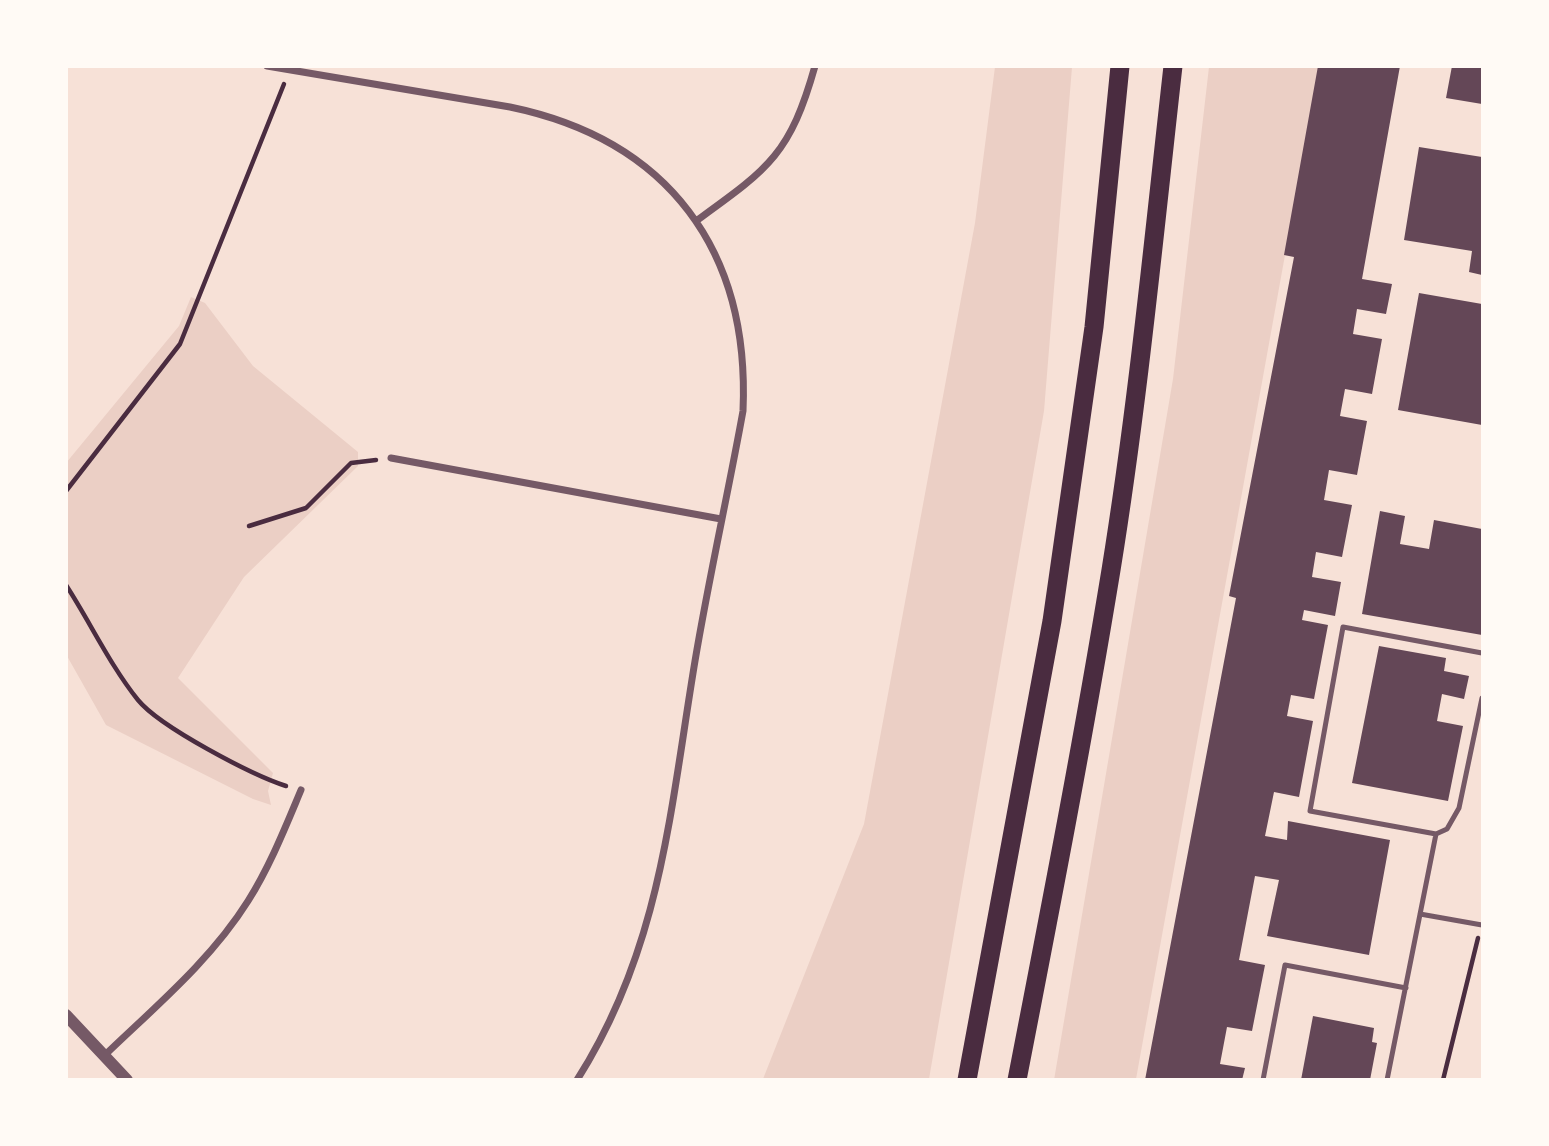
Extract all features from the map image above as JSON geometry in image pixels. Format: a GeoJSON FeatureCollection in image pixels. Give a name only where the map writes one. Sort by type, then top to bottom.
{"type":"FeatureCollection","features":[{"type":"Feature","properties":{"kind":"highway"},"geometry":{"type":"LineString","coordinates":[[967,1080],[1052,621],[1094,327],[1120,66]]}},
{"type":"Feature","properties":{"kind":"highway"},"geometry":{"type":"LineString","coordinates":[[1017,1080],[1077,771],[1111,569],[1139,379],[1173,66]]}},
{"type":"Feature","properties":{"kind":"street"},"geometry":{"type":"LineString","coordinates":[[267,66],[549,115],[589,130],[624,151],[657,177],[696,221],[722,267],[734,301],[744,375],[743,411],[721,520],[653,907],[635,968],[605,1036],[577,1080]]}},
{"type":"Feature","properties":{"kind":"street"},"geometry":{"type":"LineString","coordinates":[[696,221],[762,172],[782,149],[796,124],[815,66]]}},
{"type":"Feature","properties":{"kind":"street"},"geometry":{"type":"LineString","coordinates":[[391,458],[721,520]]}},
{"type":"Feature","properties":{"kind":"street"},"geometry":{"type":"LineString","coordinates":[[106,1054],[197,966],[231,925],[267,870],[301,790]]}},
{"type":"Feature","properties":{"kind":"street"},"geometry":{"type":"LineString","coordinates":[[66,1015],[106,1054],[127,1080]]}},
{"type":"Feature","properties":{"kind":"lane"},"geometry":{"type":"LineString","coordinates":[[1482,653],[1343,627],[1310,811],[1436,834],[1447,828],[1459,808],[1482,698]]}},
{"type":"Feature","properties":{"kind":"lane"},"geometry":{"type":"LineString","coordinates":[[1387,1080],[1436,834]]}},
{"type":"Feature","properties":{"kind":"lane"},"geometry":{"type":"LineString","coordinates":[[1420,914],[1482,925]]}},
{"type":"Feature","properties":{"kind":"lane"},"geometry":{"type":"LineString","coordinates":[[1263,1080],[1285,965],[1406,988]]}},
{"type":"Feature","properties":{"kind":"path"},"geometry":{"type":"LineString","coordinates":[[66,491],[180,344],[233,217],[289,71]]}},
{"type":"Feature","properties":{"kind":"path"},"geometry":{"type":"LineString","coordinates":[[249,526],[306,508],[351,463],[391,458]]}},
{"type":"Feature","properties":{"kind":"path"},"geometry":{"type":"LineString","coordinates":[[66,585],[139,701],[173,727],[267,779]]}},
{"type":"Feature","properties":{"kind":"path"},"geometry":{"type":"LineString","coordinates":[[1443,1080],[1472,966]]}},
{"type":"Feature","properties":{"kind":"shaded area"},"geometry":{"type":"Polygon","coordinates":[[[995,67],[1072,67],[1044,411],[929,1079],[763,1079],[864,824],[975,223],[995,67]]]}},
{"type":"Feature","properties":{"kind":"shaded area"},"geometry":{"type":"Polygon","coordinates":[[[1209,67],[1319,67],[1136,1079],[1054,1080],[1173,379],[1209,67]]]}},
{"type":"Feature","properties":{"kind":"shaded area"},"geometry":{"type":"Polygon","coordinates":[[[191,297],[205,303],[253,366],[358,452],[358,466],[244,577],[178,678],[273,773],[268,791],[271,805],[253,799],[106,725],[67,656],[66,463],[179,326],[191,297]]]}},
{"type":"Feature","properties":{"kind":"building"},"geometry":{"type":"Polygon","coordinates":[[[1318,66],[1400,66],[1362,279],[1392,284],[1386,314],[1357,309],[1353,334],[1382,339],[1372,394],[1345,389],[1340,416],[1367,421],[1357,475],[1329,470],[1324,500],[1352,505],[1342,557],[1316,552],[1312,577],[1341,582],[1335,616],[1304,610],[1302,620],[1328,625],[1314,699],[1291,695],[1287,716],[1313,721],[1299,797],[1274,792],[1265,836],[1287,840],[1288,821],[1390,840],[1369,955],[1267,936],[1279,880],[1255,876],[1239,960],[1265,965],[1252,1031],[1227,1027],[1220,1064],[1245,1068],[1242,1080],[1145,1080],[1236,598],[1229,596],[1294,257],[1284,255],[1318,66]]]}},
{"type":"Feature","properties":{"kind":"building"},"geometry":{"type":"Polygon","coordinates":[[[1452,66],[1482,66],[1482,104],[1446,98],[1452,66]]]}},
{"type":"Feature","properties":{"kind":"building"},"geometry":{"type":"Polygon","coordinates":[[[1419,147],[1482,157],[1482,275],[1469,272],[1472,251],[1404,240],[1419,147]]]}},
{"type":"Feature","properties":{"kind":"building"},"geometry":{"type":"Polygon","coordinates":[[[1419,293],[1482,304],[1482,425],[1398,410],[1419,293]]]}},
{"type":"Feature","properties":{"kind":"building"},"geometry":{"type":"Polygon","coordinates":[[[1380,511],[1405,516],[1400,544],[1429,549],[1434,520],[1482,529],[1482,635],[1362,614],[1380,511]]]}},
{"type":"Feature","properties":{"kind":"building"},"geometry":{"type":"Polygon","coordinates":[[[1379,646],[1446,658],[1444,671],[1469,676],[1464,699],[1442,694],[1437,721],[1463,726],[1448,801],[1352,783],[1379,646]]]}},
{"type":"Feature","properties":{"kind":"building"},"geometry":{"type":"Polygon","coordinates":[[[1313,1016],[1374,1028],[1372,1042],[1377,1043],[1370,1080],[1301,1080],[1313,1016]]]}}]}
